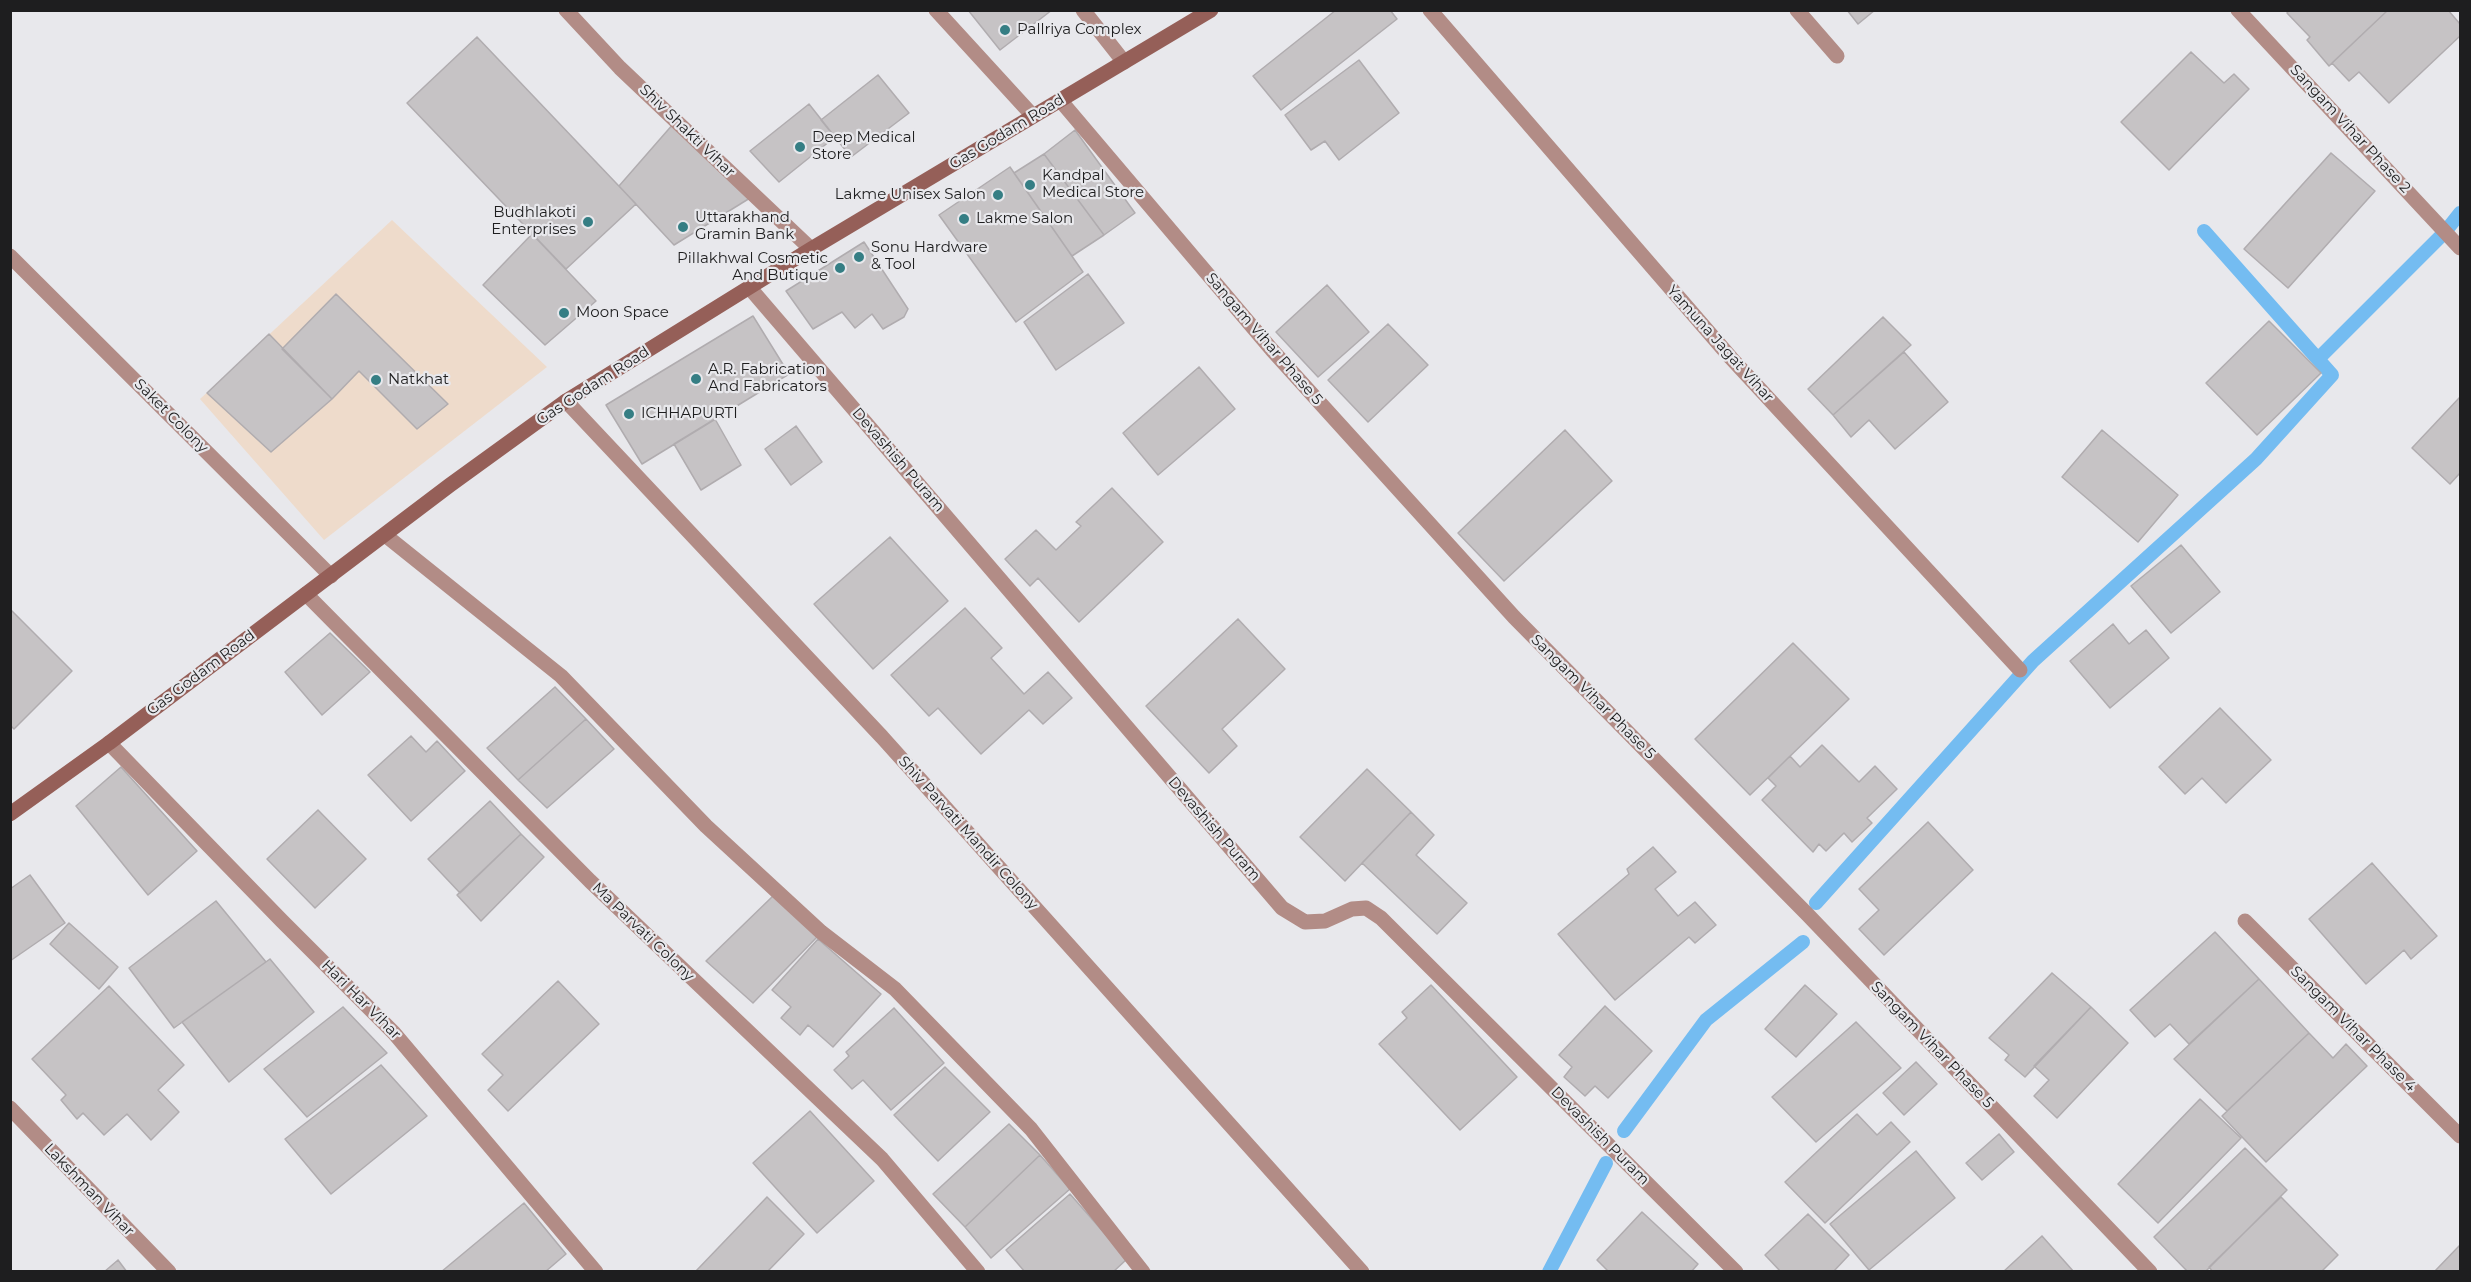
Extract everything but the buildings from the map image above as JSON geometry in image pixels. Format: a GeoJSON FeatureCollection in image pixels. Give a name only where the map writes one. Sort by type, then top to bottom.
{"type":"FeatureCollection","features":[{"type":"Feature","properties":{"kind":"main road","name":"Gas Godam Road"},"geometry":{"type":"LineString","coordinates":[[10,814],[109,743],[566,401],[811,249],[1211,10]]}},
{"type":"Feature","properties":{"kind":"street","name":"Shiv Shakti Vihar"},"geometry":{"type":"LineString","coordinates":[[566,10],[620,68],[811,249]]}},
{"type":"Feature","properties":{"kind":"street"},"geometry":{"type":"LineString","coordinates":[[936,10],[1033,116]]}},
{"type":"Feature","properties":{"kind":"street"},"geometry":{"type":"LineString","coordinates":[[1083,10],[1124,62]]}},
{"type":"Feature","properties":{"kind":"street","name":"Yamuna Jagat Vihar"},"geometry":{"type":"LineString","coordinates":[[1430,10],[1731,358],[2020,670]]}},
{"type":"Feature","properties":{"kind":"street"},"geometry":{"type":"LineString","coordinates":[[1797,10],[1837,56]]}},
{"type":"Feature","properties":{"kind":"street","name":"Sangam Vihar Phase 2"},"geometry":{"type":"LineString","coordinates":[[2238,10],[2460,248]]}},
{"type":"Feature","properties":{"kind":"street","name":"Sangam Vihar Phase 5"},"geometry":{"type":"LineString","coordinates":[[1060,100],[1272,350],[1514,617],[1808,915],[2150,1272]]}},
{"type":"Feature","properties":{"kind":"street","name":"Saket Colony"},"geometry":{"type":"LineString","coordinates":[[10,256],[331,576]]}},
{"type":"Feature","properties":{"kind":"street","name":"Devashish Puram"},"geometry":{"type":"LineString","coordinates":[[750,287],[1282,908],[1305,922],[1325,921],[1352,909],[1366,908],[1381,918],[1736,1272]]}},
{"type":"Feature","properties":{"kind":"street","name":"Shiv Parvati Mandir Colony"},"geometry":{"type":"LineString","coordinates":[[566,401],[882,737],[1362,1272]]}},
{"type":"Feature","properties":{"kind":"street"},"geometry":{"type":"LineString","coordinates":[[385,535],[561,676],[706,826],[821,932],[895,989],[1031,1129],[1143,1272]]}},
{"type":"Feature","properties":{"kind":"street","name":"Ma Parvati Colony"},"geometry":{"type":"LineString","coordinates":[[306,594],[590,881],[882,1159],[978,1272]]}},
{"type":"Feature","properties":{"kind":"street","name":"Hari Har Vihar"},"geometry":{"type":"LineString","coordinates":[[109,743],[394,1033],[596,1272]]}},
{"type":"Feature","properties":{"kind":"street","name":"Sangam Vihar Phase 4"},"geometry":{"type":"LineString","coordinates":[[2245,921],[2460,1136]]}},
{"type":"Feature","properties":{"kind":"street","name":"Lakshman Vihar"},"geometry":{"type":"LineString","coordinates":[[10,1108],[169,1272]]}},
{"type":"Feature","properties":{"kind":"shaded area","name":"Natkhat"},"geometry":{"type":"Polygon","coordinates":[[[392,220],[547,367],[324,540],[200,399],[392,220]]]}},
{"type":"Feature","properties":{"kind":"waterway"},"geometry":{"type":"LineString","coordinates":[[2318,359],[2445,232],[2460,213]]}},
{"type":"Feature","properties":{"kind":"waterway"},"geometry":{"type":"LineString","coordinates":[[1816,903],[2033,661],[2256,459],[2332,375],[2204,231]]}},
{"type":"Feature","properties":{"kind":"waterway"},"geometry":{"type":"LineString","coordinates":[[1624,1131],[1706,1020],[1803,942]]}},
{"type":"Feature","properties":{"kind":"waterway"},"geometry":{"type":"LineString","coordinates":[[1549,1272],[1606,1163]]}},
{"type":"Feature","properties":{"kind":"place","name":"Pallriya Complex"},"geometry":{"type":"Point","coordinates":[1005,30]}},
{"type":"Feature","properties":{"kind":"place","name":"Deep Medical Store"},"geometry":{"type":"Point","coordinates":[800,147]}},
{"type":"Feature","properties":{"kind":"place","name":"Kandpal Medical Store"},"geometry":{"type":"Point","coordinates":[1030,185]}},
{"type":"Feature","properties":{"kind":"place","name":"Lakme Unisex Salon"},"geometry":{"type":"Point","coordinates":[998,195]}},
{"type":"Feature","properties":{"kind":"place","name":"Lakme Salon"},"geometry":{"type":"Point","coordinates":[964,219]}},
{"type":"Feature","properties":{"kind":"place","name":"Budhlakoti Enterprises"},"geometry":{"type":"Point","coordinates":[588,222]}},
{"type":"Feature","properties":{"kind":"place","name":"Uttarakhand Gramin Bank"},"geometry":{"type":"Point","coordinates":[683,227]}},
{"type":"Feature","properties":{"kind":"place","name":"Sonu Hardware & Tool"},"geometry":{"type":"Point","coordinates":[859,257]}},
{"type":"Feature","properties":{"kind":"place","name":"Pillakhwal Cosmetic And Butique"},"geometry":{"type":"Point","coordinates":[840,268]}},
{"type":"Feature","properties":{"kind":"place","name":"Moon Space"},"geometry":{"type":"Point","coordinates":[564,313]}},
{"type":"Feature","properties":{"kind":"place","name":"A.R. Fabrication And Fabricators"},"geometry":{"type":"Point","coordinates":[696,379]}},
{"type":"Feature","properties":{"kind":"place","name":"Natkhat"},"geometry":{"type":"Point","coordinates":[376,380]}},
{"type":"Feature","properties":{"kind":"place","name":"ICHHAPURTI"},"geometry":{"type":"Point","coordinates":[629,414]}}]}
